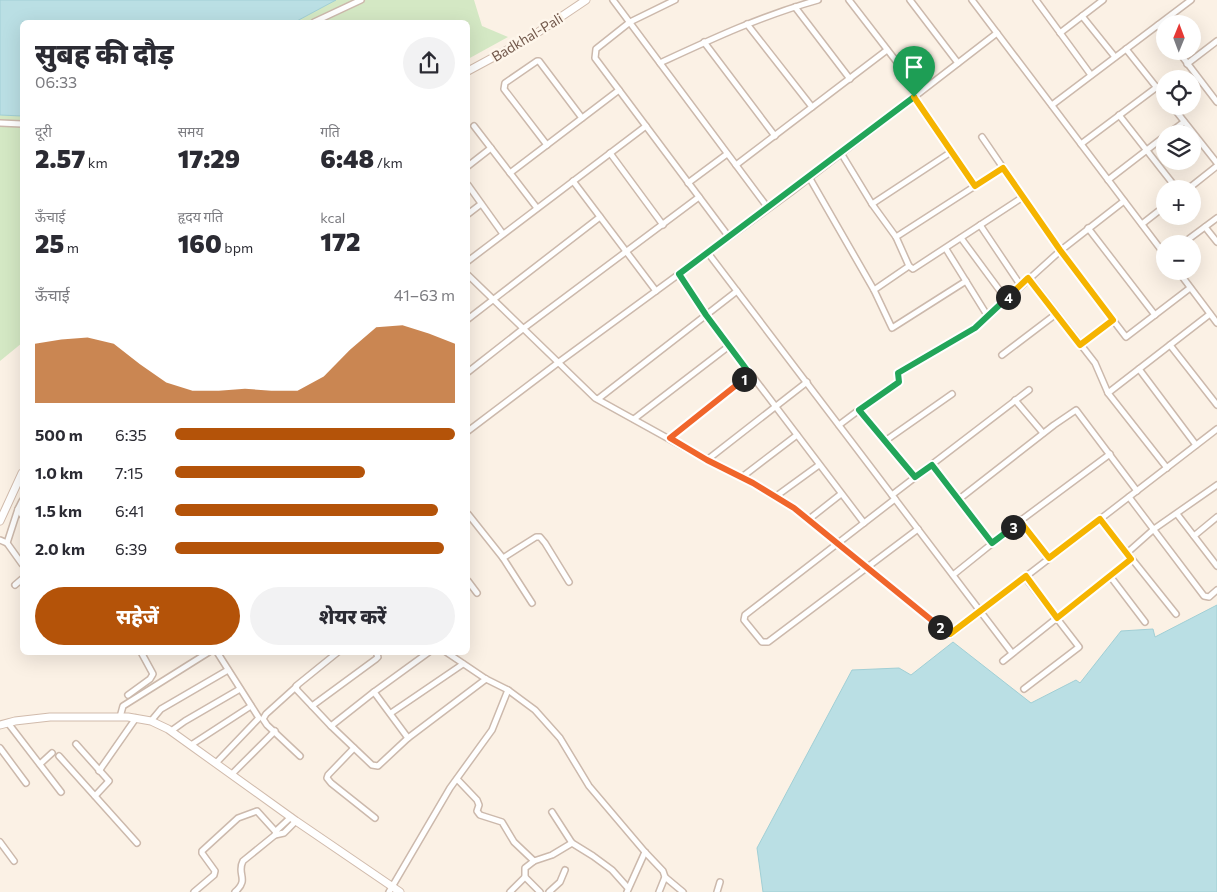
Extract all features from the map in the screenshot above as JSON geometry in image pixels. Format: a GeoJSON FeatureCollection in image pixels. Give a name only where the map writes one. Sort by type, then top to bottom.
{"type":"FeatureCollection","features":[{"type":"Feature","properties":{"kind":"street"},"geometry":{"type":"LineString","coordinates":[[318,20],[361,0]]}},
{"type":"Feature","properties":{"kind":"street","name":"Badkhal-Pali"},"geometry":{"type":"LineString","coordinates":[[470,69],[531,37],[586,0]]}},
{"type":"Feature","properties":{"kind":"street"},"geometry":{"type":"LineString","coordinates":[[614,0],[768,208]]}},
{"type":"Feature","properties":{"kind":"street"},"geometry":{"type":"LineString","coordinates":[[675,0],[630,22],[596,49],[595,58],[729,237]]}},
{"type":"Feature","properties":{"kind":"street"},"geometry":{"type":"LineString","coordinates":[[660,63],[747,24],[818,0]]}},
{"type":"Feature","properties":{"kind":"street"},"geometry":{"type":"LineString","coordinates":[[849,0],[920,92]]}},
{"type":"Feature","properties":{"kind":"street"},"geometry":{"type":"LineString","coordinates":[[910,0],[958,63]]}},
{"type":"Feature","properties":{"kind":"street"},"geometry":{"type":"LineString","coordinates":[[972,0],[1156,243]]}},
{"type":"Feature","properties":{"kind":"street"},"geometry":{"type":"LineString","coordinates":[[1036,0],[1091,75]]}},
{"type":"Feature","properties":{"kind":"street"},"geometry":{"type":"LineString","coordinates":[[1060,33],[1103,0]]}},
{"type":"Feature","properties":{"kind":"street"},"geometry":{"type":"LineString","coordinates":[[1170,15],[1187,1]]}},
{"type":"Feature","properties":{"kind":"street"},"geometry":{"type":"LineString","coordinates":[[795,7],[850,79]]}},
{"type":"Feature","properties":{"kind":"street"},"geometry":{"type":"LineString","coordinates":[[1082,16],[1115,57]]}},
{"type":"Feature","properties":{"kind":"street"},"geometry":{"type":"LineString","coordinates":[[747,24],[812,107]]}},
{"type":"Feature","properties":{"kind":"street"},"geometry":{"type":"LineString","coordinates":[[1052,106],[1156,26]]}},
{"type":"Feature","properties":{"kind":"street"},"geometry":{"type":"LineString","coordinates":[[470,429],[768,208],[997,33]]}},
{"type":"Feature","properties":{"kind":"street"},"geometry":{"type":"LineString","coordinates":[[1187,64],[1217,41]]}},
{"type":"Feature","properties":{"kind":"street"},"geometry":{"type":"LineString","coordinates":[[704,42],[775,136]]}},
{"type":"Feature","properties":{"kind":"street"},"geometry":{"type":"LineString","coordinates":[[1126,49],[1156,86]]}},
{"type":"Feature","properties":{"kind":"street"},"geometry":{"type":"LineString","coordinates":[[736,165],[888,50]]}},
{"type":"Feature","properties":{"kind":"street"},"geometry":{"type":"LineString","coordinates":[[547,145],[504,89],[505,83],[537,60],[582,118]]}},
{"type":"Feature","properties":{"kind":"street"},"geometry":{"type":"LineString","coordinates":[[1184,60],[1217,102]]}},
{"type":"Feature","properties":{"kind":"street"},"geometry":{"type":"LineString","coordinates":[[1081,144],[1156,88]]}},
{"type":"Feature","properties":{"kind":"street"},"geometry":{"type":"LineString","coordinates":[[510,173],[619,90]]}},
{"type":"Feature","properties":{"kind":"street"},"geometry":{"type":"LineString","coordinates":[[914,97],[975,186]]}},
{"type":"Feature","properties":{"kind":"street"},"geometry":{"type":"LineString","coordinates":[[1119,115],[1170,180]]}},
{"type":"Feature","properties":{"kind":"street"},"geometry":{"type":"LineString","coordinates":[[1179,115],[1217,164],[1198,180]]}},
{"type":"Feature","properties":{"kind":"street"},"geometry":{"type":"LineString","coordinates":[[1180,125],[1184,122]]}},
{"type":"Feature","properties":{"kind":"street"},"geometry":{"type":"LineString","coordinates":[[0,123],[20,124]]}},
{"type":"Feature","properties":{"kind":"street"},"geometry":{"type":"LineString","coordinates":[[474,126],[537,208]]}},
{"type":"Feature","properties":{"kind":"street"},"geometry":{"type":"LineString","coordinates":[[470,259],[646,126]]}},
{"type":"Feature","properties":{"kind":"street"},"geometry":{"type":"LineString","coordinates":[[982,137],[1060,250],[1126,337],[1190,288]]}},
{"type":"Feature","properties":{"kind":"street"},"geometry":{"type":"LineString","coordinates":[[1108,180],[1156,143]]}},
{"type":"Feature","properties":{"kind":"street"},"geometry":{"type":"LineString","coordinates":[[470,164],[491,148]]}},
{"type":"Feature","properties":{"kind":"street"},"geometry":{"type":"LineString","coordinates":[[872,204],[951,152]]}},
{"type":"Feature","properties":{"kind":"street"},"geometry":{"type":"LineString","coordinates":[[610,153],[663,225]]}},
{"type":"Feature","properties":{"kind":"street"},"geometry":{"type":"LineString","coordinates":[[841,153],[872,204],[896,237],[909,266],[913,269],[1023,197]]}},
{"type":"Feature","properties":{"kind":"street"},"geometry":{"type":"LineString","coordinates":[[688,183],[727,154]]}},
{"type":"Feature","properties":{"kind":"street"},"geometry":{"type":"LineString","coordinates":[[896,237],[1003,168]]}},
{"type":"Feature","properties":{"kind":"street"},"geometry":{"type":"LineString","coordinates":[[809,177],[874,290],[892,328],[966,281]]}},
{"type":"Feature","properties":{"kind":"street"},"geometry":{"type":"LineString","coordinates":[[573,181],[656,292]]}},
{"type":"Feature","properties":{"kind":"street"},"geometry":{"type":"LineString","coordinates":[[470,188],[503,234]]}},
{"type":"Feature","properties":{"kind":"street"},"geometry":{"type":"LineString","coordinates":[[470,370],[699,197]]}},
{"type":"Feature","properties":{"kind":"street"},"geometry":{"type":"LineString","coordinates":[[839,425],[899,382],[898,373],[975,328],[1060,250],[1124,200]]}},
{"type":"Feature","properties":{"kind":"street"},"geometry":{"type":"LineString","coordinates":[[470,212],[480,204]]}},
{"type":"Feature","properties":{"kind":"street"},"geometry":{"type":"LineString","coordinates":[[1142,224],[1156,213]]}},
{"type":"Feature","properties":{"kind":"street"},"geometry":{"type":"LineString","coordinates":[[470,317],[600,217]]}},
{"type":"Feature","properties":{"kind":"street"},"geometry":{"type":"LineString","coordinates":[[1194,235],[1217,218]]}},
{"type":"Feature","properties":{"kind":"street"},"geometry":{"type":"LineString","coordinates":[[980,225],[1020,286]]}},
{"type":"Feature","properties":{"kind":"street"},"geometry":{"type":"LineString","coordinates":[[1205,227],[1217,242]]}},
{"type":"Feature","properties":{"kind":"street"},"geometry":{"type":"LineString","coordinates":[[1088,228],[1155,315]]}},
{"type":"Feature","properties":{"kind":"street"},"geometry":{"type":"LineString","coordinates":[[961,238],[1006,299]]}},
{"type":"Feature","properties":{"kind":"street"},"geometry":{"type":"LineString","coordinates":[[946,248],[987,315]]}},
{"type":"Feature","properties":{"kind":"street"},"geometry":{"type":"LineString","coordinates":[[708,253],[1012,653]]}},
{"type":"Feature","properties":{"kind":"street"},"geometry":{"type":"LineString","coordinates":[[874,290],[909,266]]}},
{"type":"Feature","properties":{"kind":"street"},"geometry":{"type":"LineString","coordinates":[[679,274],[729,346],[864,523]]}},
{"type":"Feature","properties":{"kind":"street"},"geometry":{"type":"LineString","coordinates":[[470,276],[492,300],[524,328],[598,400],[707,460],[742,477],[775,497],[808,520],[950,634],[1217,429]]}},
{"type":"Feature","properties":{"kind":"street"},"geometry":{"type":"LineString","coordinates":[[1028,278],[1095,363],[1108,393],[1166,468]]}},
{"type":"Feature","properties":{"kind":"street"},"geometry":{"type":"LineString","coordinates":[[1184,280],[1217,323]]}},
{"type":"Feature","properties":{"kind":"street"},"geometry":{"type":"LineString","coordinates":[[598,400],[737,290]]}},
{"type":"Feature","properties":{"kind":"street"},"geometry":{"type":"LineString","coordinates":[[1002,355],[1056,314]]}},
{"type":"Feature","properties":{"kind":"street"},"geometry":{"type":"LineString","coordinates":[[1108,393],[1210,314]]}},
{"type":"Feature","properties":{"kind":"street"},"geometry":{"type":"LineString","coordinates":[[1080,345],[1113,320]]}},
{"type":"Feature","properties":{"kind":"street"},"geometry":{"type":"LineString","coordinates":[[1170,345],[1217,404]]}},
{"type":"Feature","properties":{"kind":"street"},"geometry":{"type":"LineString","coordinates":[[634,419],[729,346]]}},
{"type":"Feature","properties":{"kind":"street"},"geometry":{"type":"LineString","coordinates":[[1139,369],[1196,445]]}},
{"type":"Feature","properties":{"kind":"street"},"geometry":{"type":"LineString","coordinates":[[670,438],[750,374]]}},
{"type":"Feature","properties":{"kind":"street"},"geometry":{"type":"LineString","coordinates":[[707,460],[807,382]]}},
{"type":"Feature","properties":{"kind":"street"},"geometry":{"type":"LineString","coordinates":[[918,529],[768,642],[762,642],[744,620],[745,615],[864,523],[915,477],[1029,390]]}},
{"type":"Feature","properties":{"kind":"street"},"geometry":{"type":"LineString","coordinates":[[885,441],[952,394]]}},
{"type":"Feature","properties":{"kind":"street"},"geometry":{"type":"LineString","coordinates":[[1015,400],[1044,433]]}},
{"type":"Feature","properties":{"kind":"street"},"geometry":{"type":"LineString","coordinates":[[859,410],[915,477]]}},
{"type":"Feature","properties":{"kind":"street"},"geometry":{"type":"LineString","coordinates":[[958,500],[1076,410],[1137,491]]}},
{"type":"Feature","properties":{"kind":"street"},"geometry":{"type":"LineString","coordinates":[[742,477],[797,435]]}},
{"type":"Feature","properties":{"kind":"street"},"geometry":{"type":"LineString","coordinates":[[953,575],[1020,521],[1110,454]]}},
{"type":"Feature","properties":{"kind":"street"},"geometry":{"type":"LineString","coordinates":[[775,497],[819,464]]}},
{"type":"Feature","properties":{"kind":"street"},"geometry":{"type":"LineString","coordinates":[[932,465],[992,543]]}},
{"type":"Feature","properties":{"kind":"street"},"geometry":{"type":"LineString","coordinates":[[0,521],[20,477]]}},
{"type":"Feature","properties":{"kind":"street"},"geometry":{"type":"LineString","coordinates":[[1127,553],[1154,530],[1217,484]]}},
{"type":"Feature","properties":{"kind":"street"},"geometry":{"type":"LineString","coordinates":[[808,520],[841,494]]}},
{"type":"Feature","properties":{"kind":"street"},"geometry":{"type":"LineString","coordinates":[[1129,497],[1204,596],[1209,597],[1217,590]]}},
{"type":"Feature","properties":{"kind":"street"},"geometry":{"type":"LineString","coordinates":[[7,543],[20,505]]}},
{"type":"Feature","properties":{"kind":"street"},"geometry":{"type":"LineString","coordinates":[[1177,514],[1217,566]]}},
{"type":"Feature","properties":{"kind":"street"},"geometry":{"type":"LineString","coordinates":[[470,517],[502,558],[532,603]]}},
{"type":"Feature","properties":{"kind":"street"},"geometry":{"type":"LineString","coordinates":[[1194,536],[1217,518]]}},
{"type":"Feature","properties":{"kind":"street"},"geometry":{"type":"LineString","coordinates":[[1100,519],[1176,614]]}},
{"type":"Feature","properties":{"kind":"street"},"geometry":{"type":"LineString","coordinates":[[1020,521],[1049,558]]}},
{"type":"Feature","properties":{"kind":"street"},"geometry":{"type":"LineString","coordinates":[[502,558],[536,537],[540,537],[569,582]]}},
{"type":"Feature","properties":{"kind":"street"},"geometry":{"type":"LineString","coordinates":[[0,540],[7,543],[20,561]]}},
{"type":"Feature","properties":{"kind":"street"},"geometry":{"type":"LineString","coordinates":[[1002,661],[1131,559]]}},
{"type":"Feature","properties":{"kind":"street"},"geometry":{"type":"LineString","coordinates":[[1024,689],[1079,647],[1026,576]]}},
{"type":"Feature","properties":{"kind":"street"},"geometry":{"type":"LineString","coordinates":[[1110,576],[1145,622]]}},
{"type":"Feature","properties":{"kind":"street"},"geometry":{"type":"LineString","coordinates":[[15,585],[20,581]]}},
{"type":"Feature","properties":{"kind":"street"},"geometry":{"type":"LineString","coordinates":[[470,584],[477,593]]}},
{"type":"Feature","properties":{"kind":"street"},"geometry":{"type":"LineString","coordinates":[[128,695],[154,674],[143,655]]}},
{"type":"Feature","properties":{"kind":"street"},"geometry":{"type":"LineString","coordinates":[[120,717],[123,706],[204,655]]}},
{"type":"Feature","properties":{"kind":"street"},"geometry":{"type":"LineString","coordinates":[[216,763],[259,718],[219,655]]}},
{"type":"Feature","properties":{"kind":"street"},"geometry":{"type":"LineString","coordinates":[[300,756],[263,719],[296,686],[334,655]]}},
{"type":"Feature","properties":{"kind":"street"},"geometry":{"type":"LineString","coordinates":[[312,706],[376,659],[377,655]]}},
{"type":"Feature","properties":{"kind":"street"},"geometry":{"type":"LineString","coordinates":[[331,726],[425,655]]}},
{"type":"Feature","properties":{"kind":"street"},"geometry":{"type":"LineString","coordinates":[[450,655],[486,679],[508,690],[535,710],[560,738],[589,786],[663,871],[666,877],[684,892]]}},
{"type":"Feature","properties":{"kind":"street"},"geometry":{"type":"LineString","coordinates":[[391,713],[463,664]]}},
{"type":"Feature","properties":{"kind":"street"},"geometry":{"type":"LineString","coordinates":[[151,721],[161,709],[228,670]]}},
{"type":"Feature","properties":{"kind":"street"},"geometry":{"type":"LineString","coordinates":[[296,686],[297,690],[331,726],[370,764],[378,766],[408,738],[486,679]]}},
{"type":"Feature","properties":{"kind":"street"},"geometry":{"type":"LineString","coordinates":[[171,731],[240,689]]}},
{"type":"Feature","properties":{"kind":"street"},"geometry":{"type":"LineString","coordinates":[[391,890],[457,779],[492,730],[508,690]]}},
{"type":"Feature","properties":{"kind":"street"},"geometry":{"type":"LineString","coordinates":[[374,692],[408,738]]}},
{"type":"Feature","properties":{"kind":"street"},"geometry":{"type":"LineString","coordinates":[[191,745],[251,706]]}},
{"type":"Feature","properties":{"kind":"street"},"geometry":{"type":"LineString","coordinates":[[0,725],[50,717],[120,717],[151,721],[171,731],[191,745],[391,890],[400,892]]}},
{"type":"Feature","properties":{"kind":"street"},"geometry":{"type":"LineString","coordinates":[[99,771],[136,718]]}},
{"type":"Feature","properties":{"kind":"street"},"geometry":{"type":"LineString","coordinates":[[8,723],[61,792]]}},
{"type":"Feature","properties":{"kind":"street"},"geometry":{"type":"LineString","coordinates":[[232,774],[274,731]]}},
{"type":"Feature","properties":{"kind":"street"},"geometry":{"type":"LineString","coordinates":[[76,744],[109,781],[95,796]]}},
{"type":"Feature","properties":{"kind":"street"},"geometry":{"type":"LineString","coordinates":[[0,748],[26,783]]}},
{"type":"Feature","properties":{"kind":"street"},"geometry":{"type":"LineString","coordinates":[[354,748],[327,778],[375,818]]}},
{"type":"Feature","properties":{"kind":"street"},"geometry":{"type":"LineString","coordinates":[[40,764],[52,753]]}},
{"type":"Feature","properties":{"kind":"street"},"geometry":{"type":"LineString","coordinates":[[59,756],[137,843]]}},
{"type":"Feature","properties":{"kind":"street"},"geometry":{"type":"LineString","coordinates":[[457,779],[477,800],[479,805],[477,811],[480,816],[502,822],[514,842],[534,860]]}},
{"type":"Feature","properties":{"kind":"street"},"geometry":{"type":"LineString","coordinates":[[194,892],[214,875],[215,871],[202,853],[202,850],[238,818],[257,811],[275,834]]}},
{"type":"Feature","properties":{"kind":"street"},"geometry":{"type":"LineString","coordinates":[[552,812],[572,843],[612,870],[628,890],[645,852]]}},
{"type":"Feature","properties":{"kind":"street"},"geometry":{"type":"LineString","coordinates":[[235,892],[242,886],[244,880],[241,865],[243,861],[275,834],[284,833],[294,819]]}},
{"type":"Feature","properties":{"kind":"street"},"geometry":{"type":"LineString","coordinates":[[0,842],[14,861]]}},
{"type":"Feature","properties":{"kind":"street"},"geometry":{"type":"LineString","coordinates":[[510,892],[525,877],[525,868],[534,860],[552,855],[572,843]]}},
{"type":"Feature","properties":{"kind":"street"},"geometry":{"type":"LineString","coordinates":[[549,892],[560,882],[565,870]]}},
{"type":"Feature","properties":{"kind":"street"},"geometry":{"type":"LineString","coordinates":[[525,877],[540,892]]}},
{"type":"Feature","properties":{"kind":"street"},"geometry":{"type":"LineString","coordinates":[[659,892],[666,877]]}},
{"type":"Feature","properties":{"kind":"street"},"geometry":{"type":"LineString","coordinates":[[717,892],[720,882]]}},
{"type":"Feature","properties":{"kind":"green space"},"geometry":{"type":"Polygon","coordinates":[[[0,0],[474,0],[482,26],[508,37],[470,58],[470,20],[20,20],[20,345],[0,361],[0,0]]]}},
{"type":"Feature","properties":{"kind":"water"},"geometry":{"type":"Polygon","coordinates":[[[0,0],[336,0],[299,20],[20,20],[20,116],[0,115],[0,0]]]}},
{"type":"Feature","properties":{"kind":"water"},"geometry":{"type":"Polygon","coordinates":[[[1217,605],[1217,892],[763,892],[757,848],[852,670],[899,668],[911,675],[953,642],[1031,703],[1076,680],[1080,683],[1121,631],[1153,629],[1155,637],[1217,605]]]}},
{"type":"Feature","properties":{"kind":"route"},"geometry":{"type":"LineString","coordinates":[[914,97],[975,186],[1003,168],[1060,250],[1113,320],[1080,345],[1028,278],[975,328],[898,373],[899,382],[859,410],[915,477],[932,465],[992,543],[1020,521],[1049,558],[1100,519],[1131,559],[1057,618],[1026,576],[950,634],[794,508],[753,483],[707,460],[670,438],[750,374],[706,315],[679,274],[914,97]]}}]}
